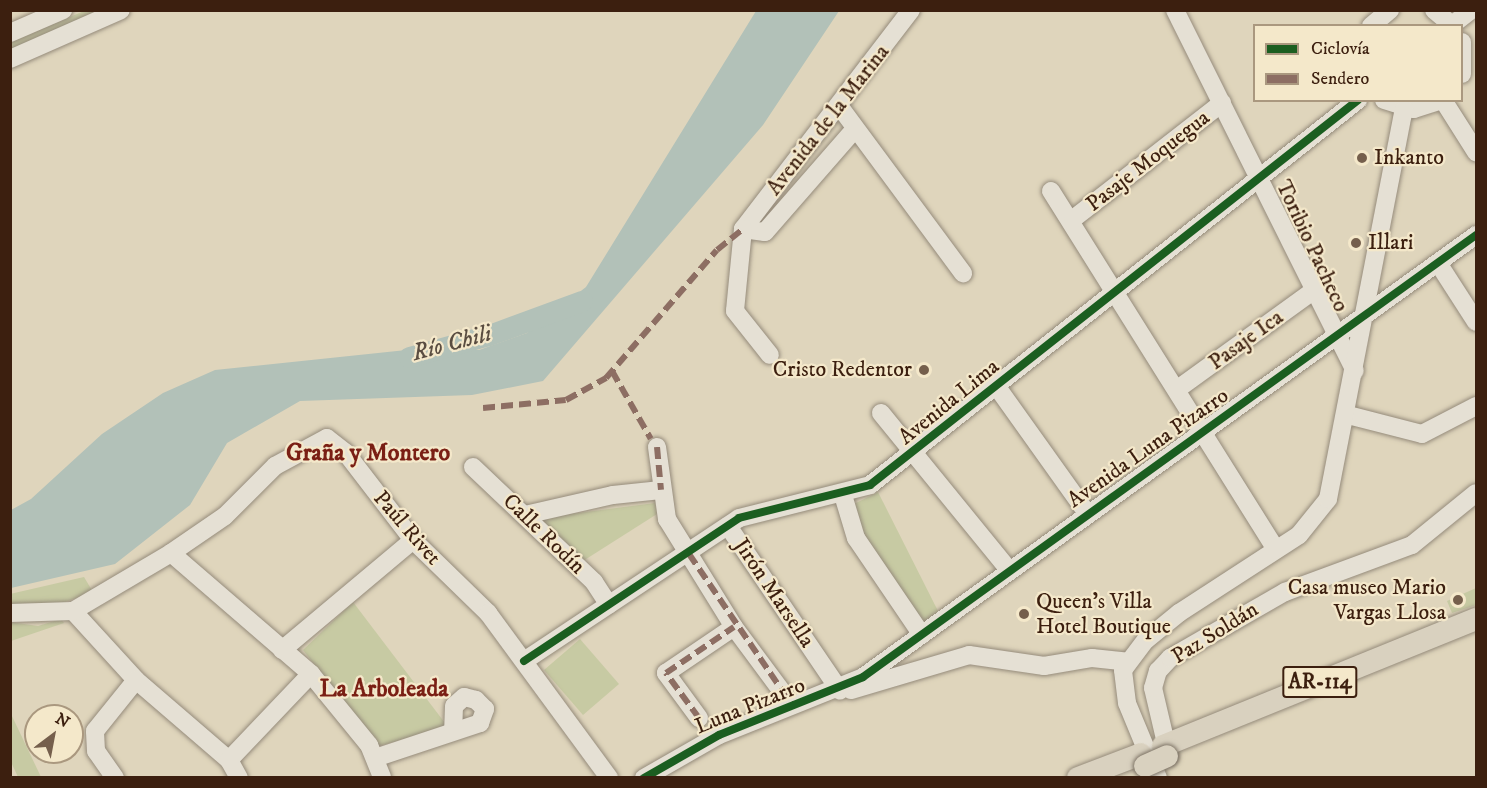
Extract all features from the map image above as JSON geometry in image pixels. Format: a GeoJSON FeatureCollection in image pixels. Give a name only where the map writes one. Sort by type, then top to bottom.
{"type":"FeatureCollection","features":[{"type":"Feature","properties":{"kind":"main road","name":"AR-114"},"geometry":{"type":"LineString","coordinates":[[1116,777],[1148,766],[1166,751],[1476,619]]}},
{"type":"Feature","properties":{"kind":"main road","name":"AR-114"},"geometry":{"type":"LineString","coordinates":[[1166,751],[1476,633]]}},
{"type":"Feature","properties":{"kind":"main road","name":"AR-114"},"geometry":{"type":"LineString","coordinates":[[1080,777],[1148,766]]}},
{"type":"Feature","properties":{"kind":"street"},"geometry":{"type":"LineString","coordinates":[[10,33],[63,10]]}},
{"type":"Feature","properties":{"kind":"street"},"geometry":{"type":"LineString","coordinates":[[10,59],[121,10]]}},
{"type":"Feature","properties":{"kind":"street","name":"Avenida de la Marina"},"geometry":{"type":"LineString","coordinates":[[743,229],[840,107],[911,10]]}},
{"type":"Feature","properties":{"kind":"street","name":"Toribio Pacheco"},"geometry":{"type":"LineString","coordinates":[[1175,10],[1260,179],[1335,337],[1355,370]]}},
{"type":"Feature","properties":{"kind":"street"},"geometry":{"type":"LineString","coordinates":[[1434,10],[1452,24]]}},
{"type":"Feature","properties":{"kind":"street"},"geometry":{"type":"LineString","coordinates":[[1454,24],[1471,10]]}},
{"type":"Feature","properties":{"kind":"street"},"geometry":{"type":"LineString","coordinates":[[1373,24],[1387,11]]}},
{"type":"Feature","properties":{"kind":"street"},"geometry":{"type":"LineString","coordinates":[[1463,65],[1467,48]]}},
{"type":"Feature","properties":{"kind":"street","name":"Avenida Lima"},"geometry":{"type":"LineString","coordinates":[[524,661],[689,554],[728,526],[758,510],[843,495],[870,485],[917,452],[1356,102]]}},
{"type":"Feature","properties":{"kind":"street"},"geometry":{"type":"LineString","coordinates":[[1388,102],[1404,109],[1434,102]]}},
{"type":"Feature","properties":{"kind":"street"},"geometry":{"type":"LineString","coordinates":[[1443,102],[1476,152]]}},
{"type":"Feature","properties":{"kind":"street","name":"Pasaje Moquegua"},"geometry":{"type":"LineString","coordinates":[[1073,219],[1222,103]]}},
{"type":"Feature","properties":{"kind":"street"},"geometry":{"type":"LineString","coordinates":[[840,107],[963,273]]}},
{"type":"Feature","properties":{"kind":"street"},"geometry":{"type":"LineString","coordinates":[[1148,766],[1121,682],[1128,662],[1179,613],[1305,529],[1328,499],[1348,415],[1404,109]]}},
{"type":"Feature","properties":{"kind":"street"},"geometry":{"type":"LineString","coordinates":[[770,355],[735,310],[743,229],[765,232],[855,129]]}},
{"type":"Feature","properties":{"kind":"street"},"geometry":{"type":"LineString","coordinates":[[1051,191],[1073,219],[1117,292],[1206,429],[1276,549]]}},
{"type":"Feature","properties":{"kind":"street","name":"Avenida Luna Pizarro"},"geometry":{"type":"LineString","coordinates":[[840,691],[922,635],[1086,512],[1476,236]]}},
{"type":"Feature","properties":{"kind":"street"},"geometry":{"type":"LineString","coordinates":[[1438,263],[1476,321]]}},
{"type":"Feature","properties":{"kind":"street","name":"Pasaje Ica"},"geometry":{"type":"LineString","coordinates":[[1179,388],[1313,291]]}},
{"type":"Feature","properties":{"kind":"street"},"geometry":{"type":"LineString","coordinates":[[997,387],[1086,512]]}},
{"type":"Feature","properties":{"kind":"street"},"geometry":{"type":"LineString","coordinates":[[1348,415],[1422,434],[1476,406]]}},
{"type":"Feature","properties":{"kind":"street"},"geometry":{"type":"LineString","coordinates":[[881,413],[917,452],[1009,570]]}},
{"type":"Feature","properties":{"kind":"street","name":"Paúl Rivet"},"geometry":{"type":"LineString","coordinates":[[73,611],[171,553],[225,516],[274,466],[327,438],[346,453],[413,540],[488,614],[609,777]]}},
{"type":"Feature","properties":{"kind":"street"},"geometry":{"type":"LineString","coordinates":[[657,447],[661,490],[667,519],[734,627],[792,705]]}},
{"type":"Feature","properties":{"kind":"street","name":"Calle Rodín"},"geometry":{"type":"LineString","coordinates":[[473,467],[594,582],[609,605]]}},
{"type":"Feature","properties":{"kind":"street"},"geometry":{"type":"LineString","coordinates":[[525,515],[613,495],[661,490]]}},
{"type":"Feature","properties":{"kind":"street","name":"Paz Soldán"},"geometry":{"type":"LineString","coordinates":[[1166,751],[1153,688],[1170,658],[1285,592],[1412,545],[1476,493]]}},
{"type":"Feature","properties":{"kind":"street"},"geometry":{"type":"LineString","coordinates":[[843,495],[856,538],[922,635]]}},
{"type":"Feature","properties":{"kind":"street","name":"Jirón Marsella"},"geometry":{"type":"LineString","coordinates":[[728,526],[840,691]]}},
{"type":"Feature","properties":{"kind":"street"},"geometry":{"type":"LineString","coordinates":[[282,650],[413,540]]}},
{"type":"Feature","properties":{"kind":"street"},"geometry":{"type":"LineString","coordinates":[[171,553],[311,674],[375,758],[381,777]]}},
{"type":"Feature","properties":{"kind":"street"},"geometry":{"type":"LineString","coordinates":[[10,613],[73,611],[136,680],[229,760],[239,777]]}},
{"type":"Feature","properties":{"kind":"street"},"geometry":{"type":"LineString","coordinates":[[699,718],[666,673],[734,627]]}},
{"type":"Feature","properties":{"kind":"street"},"geometry":{"type":"LineString","coordinates":[[840,691],[861,690],[969,655],[1044,666],[1092,658],[1128,662]]}},
{"type":"Feature","properties":{"kind":"street"},"geometry":{"type":"LineString","coordinates":[[229,760],[311,674]]}},
{"type":"Feature","properties":{"kind":"street"},"geometry":{"type":"LineString","coordinates":[[113,777],[96,751],[95,730],[136,680]]}},
{"type":"Feature","properties":{"kind":"street","name":"Luna Pizarro"},"geometry":{"type":"LineString","coordinates":[[644,777],[719,735],[792,705],[840,691]]}},
{"type":"Feature","properties":{"kind":"street"},"geometry":{"type":"LineString","coordinates":[[375,758],[453,731]]}},
{"type":"Feature","properties":{"kind":"green space"},"geometry":{"type":"Polygon","coordinates":[[[84,11],[109,11],[11,51],[11,42],[84,11]]]}},
{"type":"Feature","properties":{"kind":"green space"},"geometry":{"type":"Polygon","coordinates":[[[878,492],[939,613],[921,627],[861,534],[852,505],[878,492]]]}},
{"type":"Feature","properties":{"kind":"green space"},"geometry":{"type":"Polygon","coordinates":[[[655,503],[657,514],[583,561],[539,518],[655,503]]]}},
{"type":"Feature","properties":{"kind":"green space"},"geometry":{"type":"Polygon","coordinates":[[[84,577],[93,592],[54,606],[11,605],[10,594],[84,577]]]}},
{"type":"Feature","properties":{"kind":"green space"},"geometry":{"type":"Polygon","coordinates":[[[1476,588],[1476,605],[1452,613],[1447,601],[1476,588]]]}},
{"type":"Feature","properties":{"kind":"green space"},"geometry":{"type":"Polygon","coordinates":[[[353,602],[448,727],[379,746],[303,650],[353,602]]]}},
{"type":"Feature","properties":{"kind":"green space"},"geometry":{"type":"Polygon","coordinates":[[[61,619],[64,623],[11,641],[10,622],[38,626],[61,619]]]}},
{"type":"Feature","properties":{"kind":"green space"},"geometry":{"type":"Polygon","coordinates":[[[580,639],[619,684],[583,715],[544,670],[580,639]]]}},
{"type":"Feature","properties":{"kind":"green space"},"geometry":{"type":"Polygon","coordinates":[[[11,714],[24,741],[24,764],[35,764],[41,777],[18,777],[11,762],[11,714]]]}},
{"type":"Feature","properties":{"kind":"shaded area"},"geometry":{"type":"Polygon","coordinates":[[[756,11],[839,11],[763,125],[543,381],[472,395],[300,401],[227,443],[190,505],[115,564],[11,588],[11,510],[31,499],[102,434],[163,393],[215,370],[416,349],[479,350],[527,333],[586,287],[756,11]]]}},
{"type":"Feature","properties":{"kind":"waterway","name":"Río Chili"},"geometry":{"type":"LineString","coordinates":[[409,357],[489,335],[582,301]]}},
{"type":"Feature","properties":{"kind":"marked path"},"geometry":{"type":"LineString","coordinates":[[483,408],[566,400],[606,378],[717,250],[743,229]]}},
{"type":"Feature","properties":{"kind":"marked path"},"geometry":{"type":"LineString","coordinates":[[612,371],[651,439]]}},
{"type":"Feature","properties":{"kind":"marked path"},"geometry":{"type":"LineString","coordinates":[[657,447],[661,490]]}},
{"type":"Feature","properties":{"kind":"marked path"},"geometry":{"type":"LineString","coordinates":[[689,554],[792,705]]}},
{"type":"Feature","properties":{"kind":"marked path"},"geometry":{"type":"LineString","coordinates":[[699,718],[666,673],[734,627]]}},
{"type":"Feature","properties":{"kind":"cycle path"},"geometry":{"type":"LineString","coordinates":[[524,661],[739,518],[870,485],[1355,102]]}},
{"type":"Feature","properties":{"kind":"cycle path"},"geometry":{"type":"LineString","coordinates":[[644,778],[719,735],[863,677],[1476,235]]}},
{"type":"Feature","properties":{"kind":"place","name":"Inkanto"},"geometry":{"type":"Point","coordinates":[1362,158]}},
{"type":"Feature","properties":{"kind":"place","name":"Illari"},"geometry":{"type":"Point","coordinates":[1356,243]}},
{"type":"Feature","properties":{"kind":"place","name":"Cristo Redentor"},"geometry":{"type":"Point","coordinates":[924,370]}},
{"type":"Feature","properties":{"kind":"place","name":"Casa museo Mario Vargas Llosa"},"geometry":{"type":"Point","coordinates":[1458,600]}},
{"type":"Feature","properties":{"kind":"place","name":"Queen's Villa Hotel Boutique"},"geometry":{"type":"Point","coordinates":[1024,614]}},
{"type":"Feature","properties":{"kind":"district","name":"Graña y Montero"},"geometry":{"type":"Point","coordinates":[368,454]}},
{"type":"Feature","properties":{"kind":"district","name":"La Arboleada"},"geometry":{"type":"Point","coordinates":[384,690]}}]}
